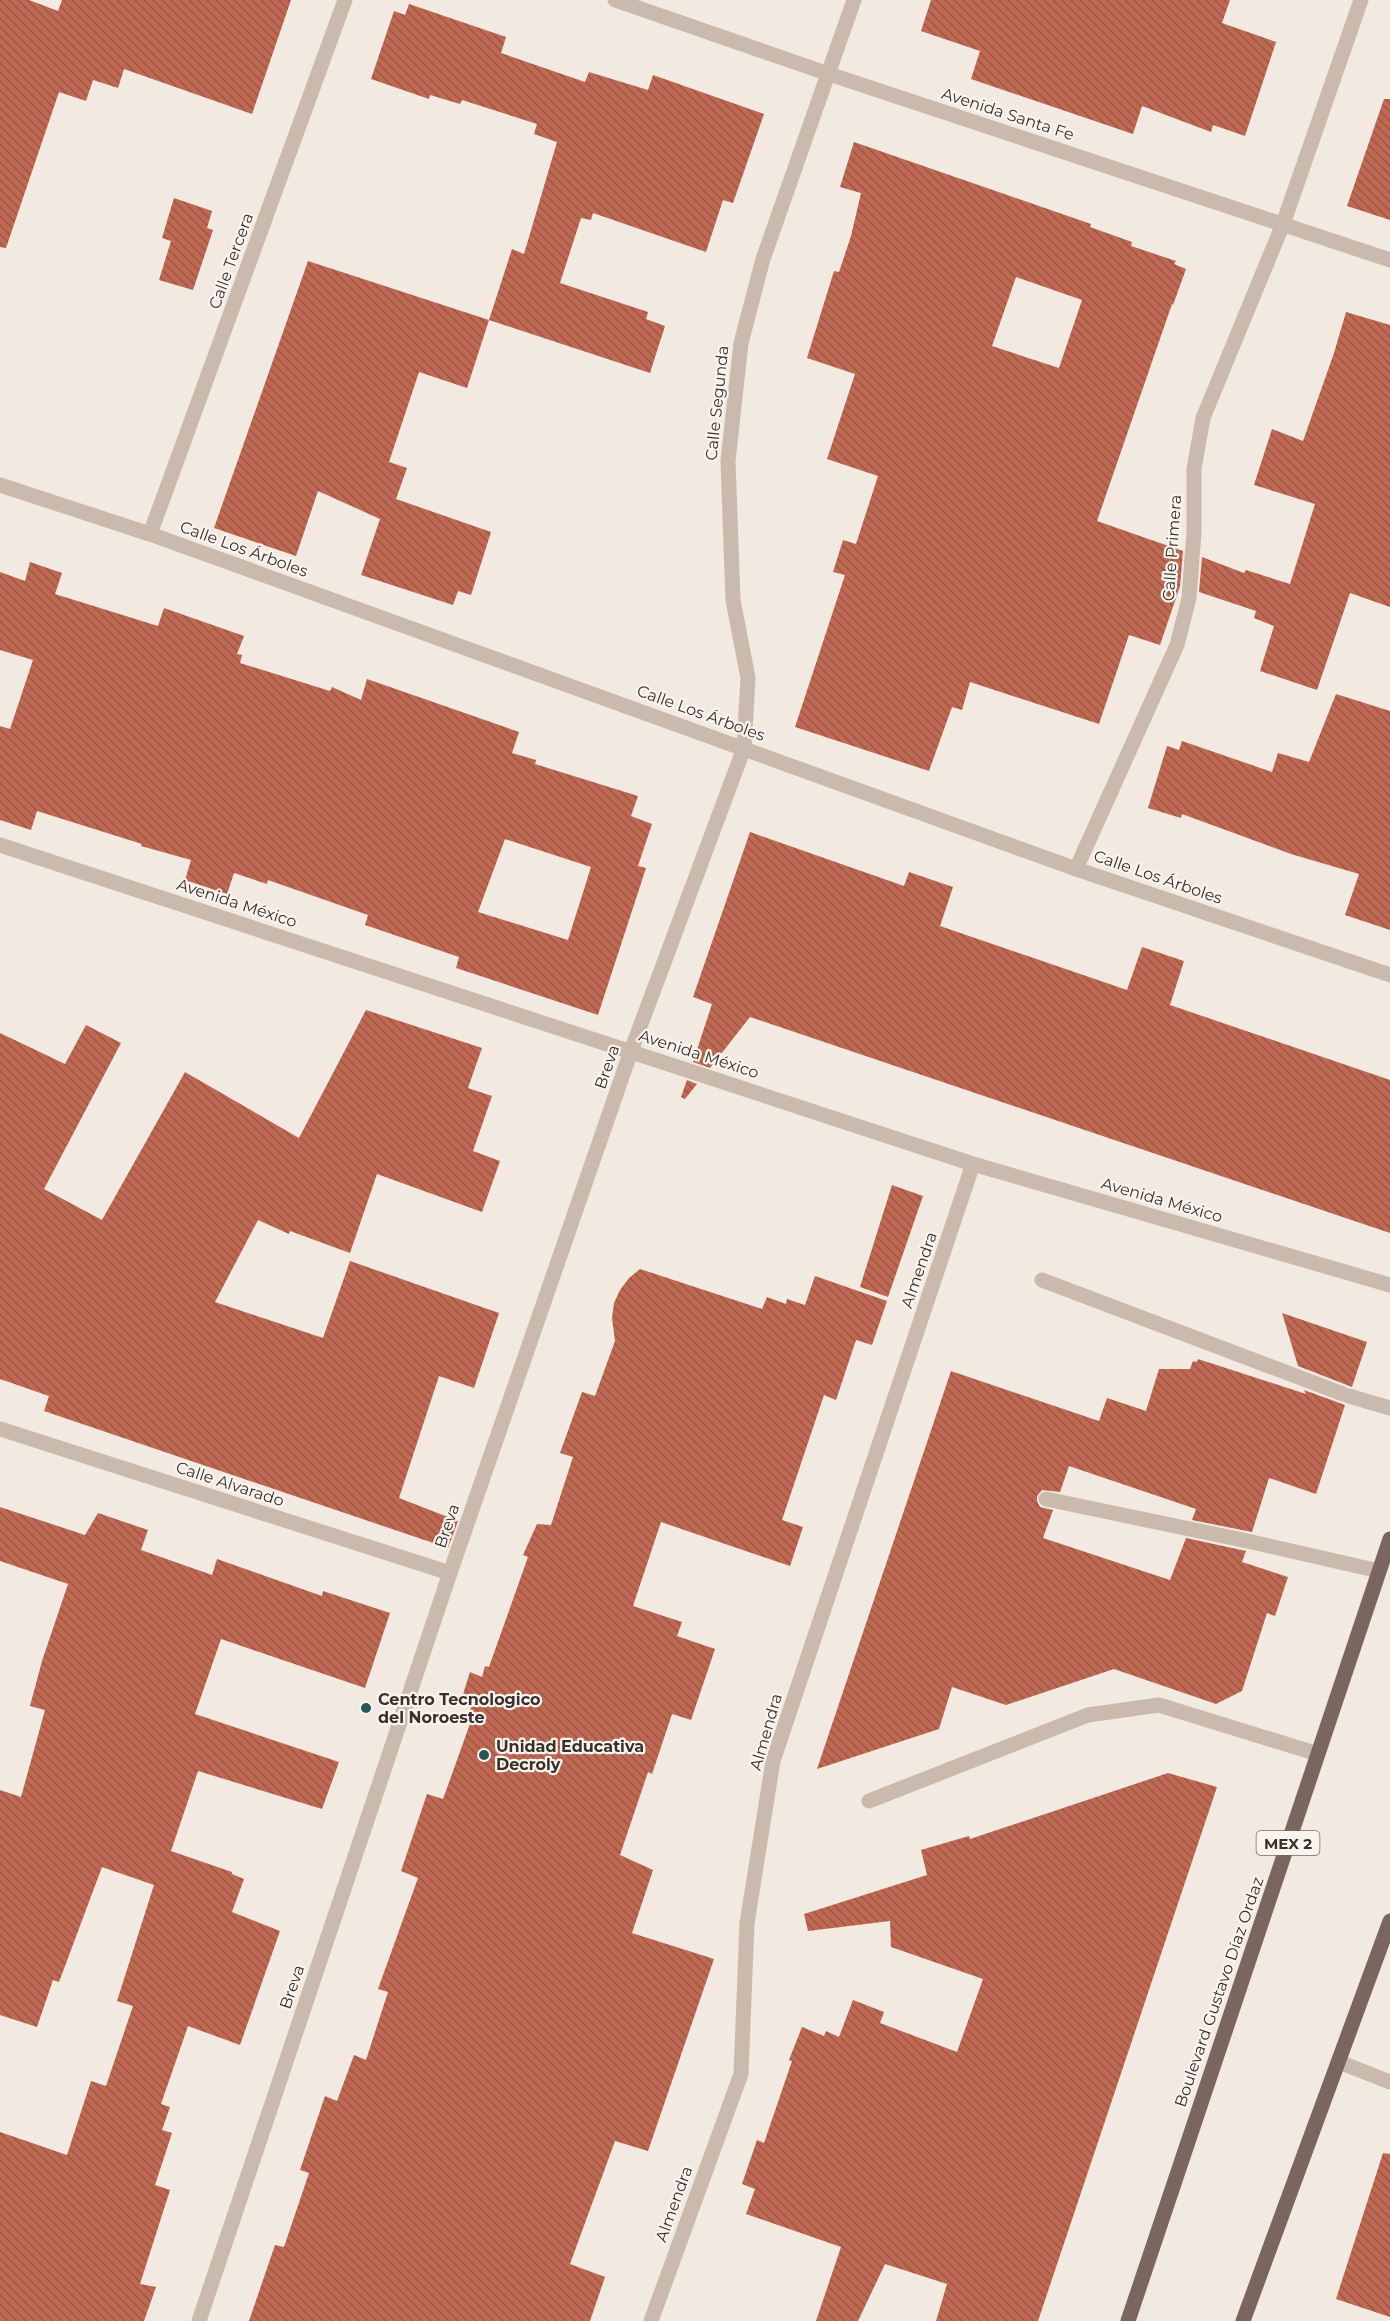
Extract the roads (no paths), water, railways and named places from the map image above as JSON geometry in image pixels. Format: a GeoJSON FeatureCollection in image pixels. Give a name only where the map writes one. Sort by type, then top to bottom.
{"type":"FeatureCollection","features":[{"type":"Feature","properties":{"kind":"main road","name":"Boulevard Gustavo Díaz Ordaz"},"geometry":{"type":"LineString","coordinates":[[1128,2321],[1390,1539]]}},
{"type":"Feature","properties":{"kind":"main road"},"geometry":{"type":"LineString","coordinates":[[1243,2321],[1390,1921]]}},
{"type":"Feature","properties":{"kind":"street","name":"Calle Tercera"},"geometry":{"type":"LineString","coordinates":[[150,534],[345,0]]}},
{"type":"Feature","properties":{"kind":"street","name":"Avenida Santa Fe"},"geometry":{"type":"LineString","coordinates":[[615,0],[829,74],[1390,260]]}},
{"type":"Feature","properties":{"kind":"street","name":"Calle Segunda"},"geometry":{"type":"LineString","coordinates":[[744,748],[748,678],[733,600],[728,460],[741,343],[763,260],[854,0]]}},
{"type":"Feature","properties":{"kind":"street","name":"Calle Primera"},"geometry":{"type":"LineString","coordinates":[[1076,868],[1177,645],[1189,598],[1194,532],[1194,469],[1203,418],[1284,224],[1361,0]]}},
{"type":"Feature","properties":{"kind":"street","name":"Calle Los Árboles"},"geometry":{"type":"LineString","coordinates":[[0,485],[150,534],[1076,868],[1390,975]]}},
{"type":"Feature","properties":{"kind":"street","name":"Breva"},"geometry":{"type":"LineString","coordinates":[[199,2321],[450,1574],[631,1051],[744,748]]}},
{"type":"Feature","properties":{"kind":"street","name":"Avenida México"},"geometry":{"type":"LineString","coordinates":[[0,845],[973,1164],[1390,1285]]}},
{"type":"Feature","properties":{"kind":"street","name":"Almendra"},"geometry":{"type":"LineString","coordinates":[[651,2321],[741,2073],[747,1923],[773,1761],[973,1164]]}},
{"type":"Feature","properties":{"kind":"street"},"geometry":{"type":"LineString","coordinates":[[1042,1280],[1346,1395],[1390,1408]]}},
{"type":"Feature","properties":{"kind":"street","name":"Calle Alvarado"},"geometry":{"type":"LineString","coordinates":[[0,1429],[450,1574]]}},
{"type":"Feature","properties":{"kind":"street"},"geometry":{"type":"LineString","coordinates":[[1046,1499],[1379,1571]]}},
{"type":"Feature","properties":{"kind":"street"},"geometry":{"type":"LineString","coordinates":[[869,1801],[1088,1715],[1159,1705],[1318,1754]]}},
{"type":"Feature","properties":{"kind":"street"},"geometry":{"type":"LineString","coordinates":[[1339,2062],[1390,2082]]}},
{"type":"Feature","properties":{"kind":"place","name":"Centro Tecnologico del Noroeste"},"geometry":{"type":"Point","coordinates":[366,1708]}},
{"type":"Feature","properties":{"kind":"place","name":"Unidad Educativa Decroly"},"geometry":{"type":"Point","coordinates":[484,1755]}}]}
